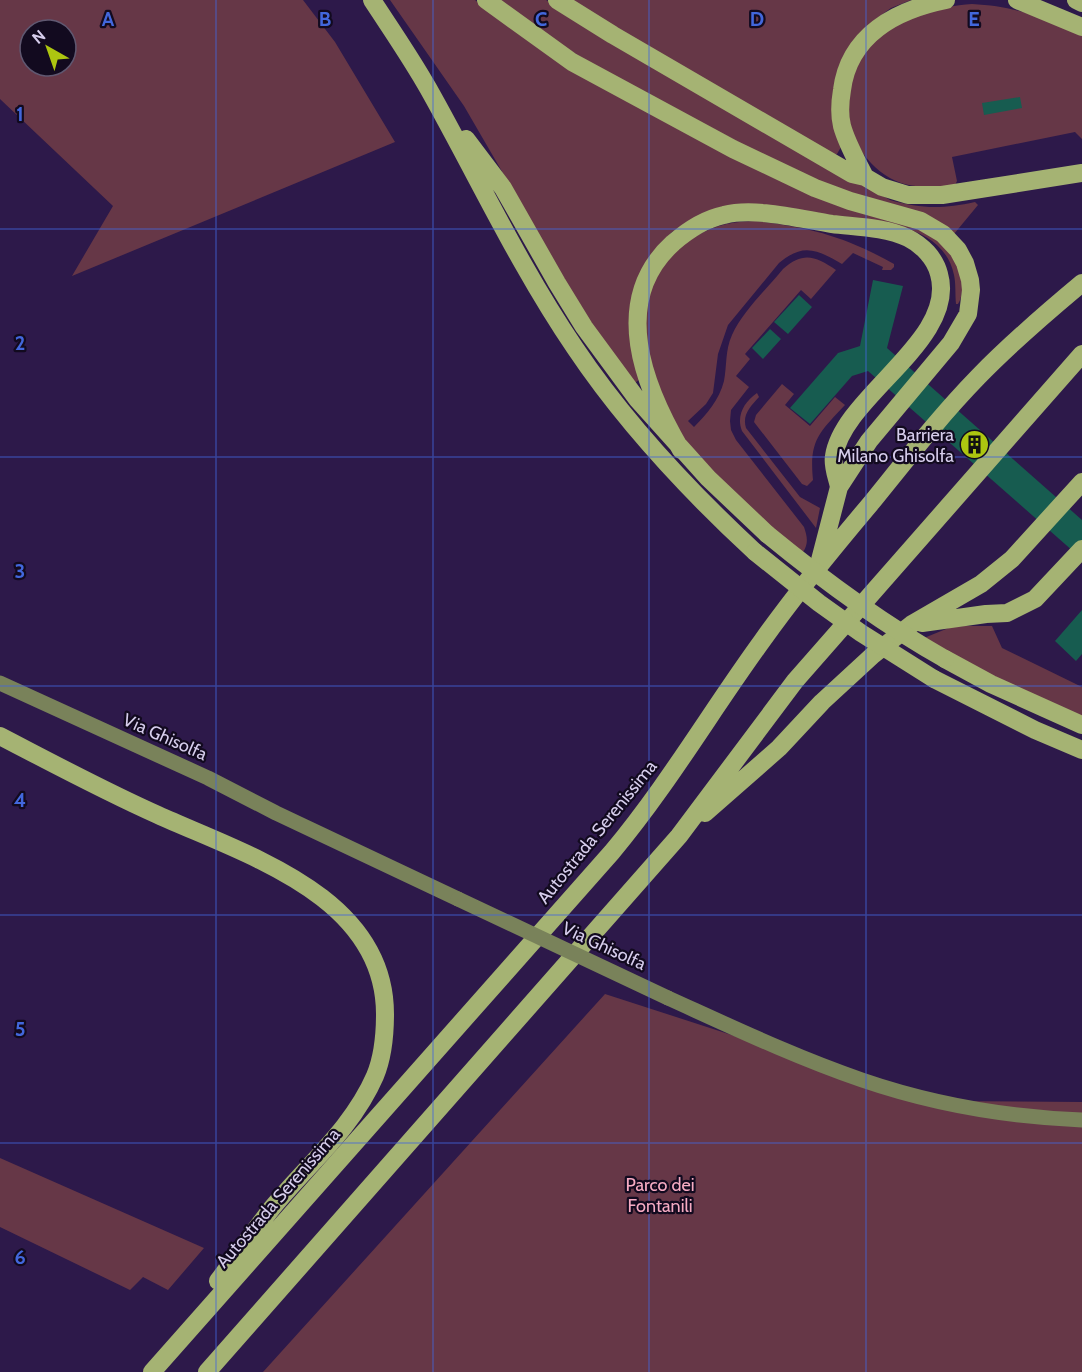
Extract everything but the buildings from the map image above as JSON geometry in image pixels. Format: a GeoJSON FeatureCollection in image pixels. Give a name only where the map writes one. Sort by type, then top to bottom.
{"type":"FeatureCollection","features":[{"type":"Feature","properties":{"kind":"highway"},"geometry":{"type":"LineString","coordinates":[[372,0],[427,86],[506,231],[574,348],[623,414],[691,491],[755,552],[861,633],[934,679],[1035,730],[1082,750]]}},
{"type":"Feature","properties":{"kind":"highway"},"geometry":{"type":"LineString","coordinates":[[486,0],[572,62],[733,149],[850,201],[921,221],[943,234],[958,250],[968,273],[971,290],[968,314],[951,343],[869,441],[839,487],[819,566]]}},
{"type":"Feature","properties":{"kind":"highway"},"geometry":{"type":"LineString","coordinates":[[557,0],[852,174],[865,177],[882,187],[908,195],[942,195],[1082,173]]}},
{"type":"Feature","properties":{"kind":"highway"},"geometry":{"type":"LineString","coordinates":[[865,177],[842,126],[840,110],[843,79],[849,63],[857,48],[885,21],[922,5],[946,0]]}},
{"type":"Feature","properties":{"kind":"highway"},"geometry":{"type":"LineString","coordinates":[[1017,0],[1082,27]]}},
{"type":"Feature","properties":{"kind":"highway"},"geometry":{"type":"LineString","coordinates":[[1076,0],[1082,3]]}},
{"type":"Feature","properties":{"kind":"highway"},"geometry":{"type":"LineString","coordinates":[[427,86],[503,188],[584,327],[637,399],[681,450],[737,507],[795,558],[861,607],[910,639],[992,684],[1082,725]]}},
{"type":"Feature","properties":{"kind":"highway"},"geometry":{"type":"LineString","coordinates":[[681,450],[663,420],[648,386],[637,330],[638,310],[644,286],[666,249],[694,227],[726,214],[763,214],[884,231],[909,238],[928,253],[941,281],[940,300],[937,313],[927,332],[843,432],[835,448],[833,460],[839,487]]}},
{"type":"Feature","properties":{"kind":"highway","name":"Autostrada Serenissima"},"geometry":{"type":"LineString","coordinates":[[152,1372],[612,852],[645,812],[762,641],[819,566],[976,378],[1033,323],[1082,283]]}},
{"type":"Feature","properties":{"kind":"highway"},"geometry":{"type":"LineString","coordinates":[[207,1372],[679,836],[795,681],[1082,354]]}},
{"type":"Feature","properties":{"kind":"highway"},"geometry":{"type":"LineString","coordinates":[[679,836],[779,748],[847,678],[912,624],[981,584],[1012,560],[1082,482]]}},
{"type":"Feature","properties":{"kind":"highway"},"geometry":{"type":"LineString","coordinates":[[912,624],[1007,613],[1017,609],[1035,599],[1082,549]]}},
{"type":"Feature","properties":{"kind":"highway"},"geometry":{"type":"LineString","coordinates":[[0,736],[156,814],[280,870],[304,885],[341,914],[358,934],[370,951],[380,976],[385,1001],[382,1053],[363,1100],[328,1146],[273,1208],[152,1372]]}},
{"type":"Feature","properties":{"kind":"street","name":"Via Ghisolfa"},"geometry":{"type":"LineString","coordinates":[[0,683],[208,778],[276,813],[778,1048],[864,1081],[936,1101],[981,1109],[1082,1120]]}},
{"type":"Feature","properties":{"kind":"green space"},"geometry":{"type":"Polygon","coordinates":[[[0,0],[303,0],[335,42],[395,142],[72,276],[113,206],[0,99],[0,0]]]}},
{"type":"Feature","properties":{"kind":"green space"},"geometry":{"type":"Polygon","coordinates":[[[390,0],[475,0],[559,61],[923,229],[941,241],[954,255],[962,284],[958,304],[956,304],[954,275],[947,256],[926,237],[900,226],[694,218],[672,232],[655,250],[645,267],[640,379],[635,383],[584,313],[464,106],[390,0]]]}},
{"type":"Feature","properties":{"kind":"green space"},"geometry":{"type":"Polygon","coordinates":[[[499,0],[546,0],[890,200],[922,206],[942,207],[975,202],[978,205],[954,234],[828,186],[742,144],[598,68],[538,30],[499,0]]]}},
{"type":"Feature","properties":{"kind":"green space"},"geometry":{"type":"Polygon","coordinates":[[[570,0],[911,0],[891,8],[873,21],[839,66],[833,99],[841,147],[837,154],[833,155],[570,0]]]}},
{"type":"Feature","properties":{"kind":"green space"},"geometry":{"type":"Polygon","coordinates":[[[972,4],[1015,10],[1082,32],[1082,139],[1075,132],[952,157],[957,181],[955,185],[933,187],[903,184],[871,163],[854,138],[847,108],[853,71],[867,47],[889,28],[931,11],[972,4]]]}},
{"type":"Feature","properties":{"kind":"green space"},"geometry":{"type":"Polygon","coordinates":[[[756,221],[811,230],[859,246],[894,264],[891,270],[882,270],[883,267],[853,253],[842,264],[810,250],[795,253],[779,263],[728,325],[718,354],[713,393],[706,404],[688,421],[694,427],[716,400],[724,381],[727,352],[732,335],[748,309],[783,269],[797,260],[810,258],[822,261],[836,270],[811,299],[801,290],[745,354],[750,359],[736,376],[749,387],[731,410],[731,430],[736,440],[804,527],[807,540],[803,552],[756,515],[686,443],[660,393],[651,365],[646,336],[647,308],[654,282],[668,258],[691,239],[707,230],[729,223],[756,221]]]}},
{"type":"Feature","properties":{"kind":"green space"},"geometry":{"type":"Polygon","coordinates":[[[782,384],[794,394],[785,405],[810,426],[835,397],[845,405],[822,430],[818,438],[813,455],[813,480],[807,486],[802,484],[754,422],[756,415],[782,384]]]}},
{"type":"Feature","properties":{"kind":"green space"},"geometry":{"type":"Polygon","coordinates":[[[757,393],[759,397],[746,415],[746,428],[800,497],[820,508],[816,528],[742,431],[740,420],[742,410],[757,393]]]}},
{"type":"Feature","properties":{"kind":"green space"},"geometry":{"type":"Polygon","coordinates":[[[992,626],[1002,648],[1082,687],[1082,717],[999,680],[924,638],[951,627],[992,626]]]}},
{"type":"Feature","properties":{"kind":"green space","name":"Parco dei Fontanili"},"geometry":{"type":"Polygon","coordinates":[[[605,994],[936,1101],[1082,1102],[1082,1372],[263,1372],[605,994]]]}},
{"type":"Feature","properties":{"kind":"green space"},"geometry":{"type":"Polygon","coordinates":[[[0,1158],[204,1248],[168,1290],[143,1277],[130,1290],[0,1227],[0,1158]]]}},
{"type":"Feature","properties":{"kind":"place","name":"Barriera Milano Ghisolfa"},"geometry":{"type":"Point","coordinates":[975,445]}}]}
